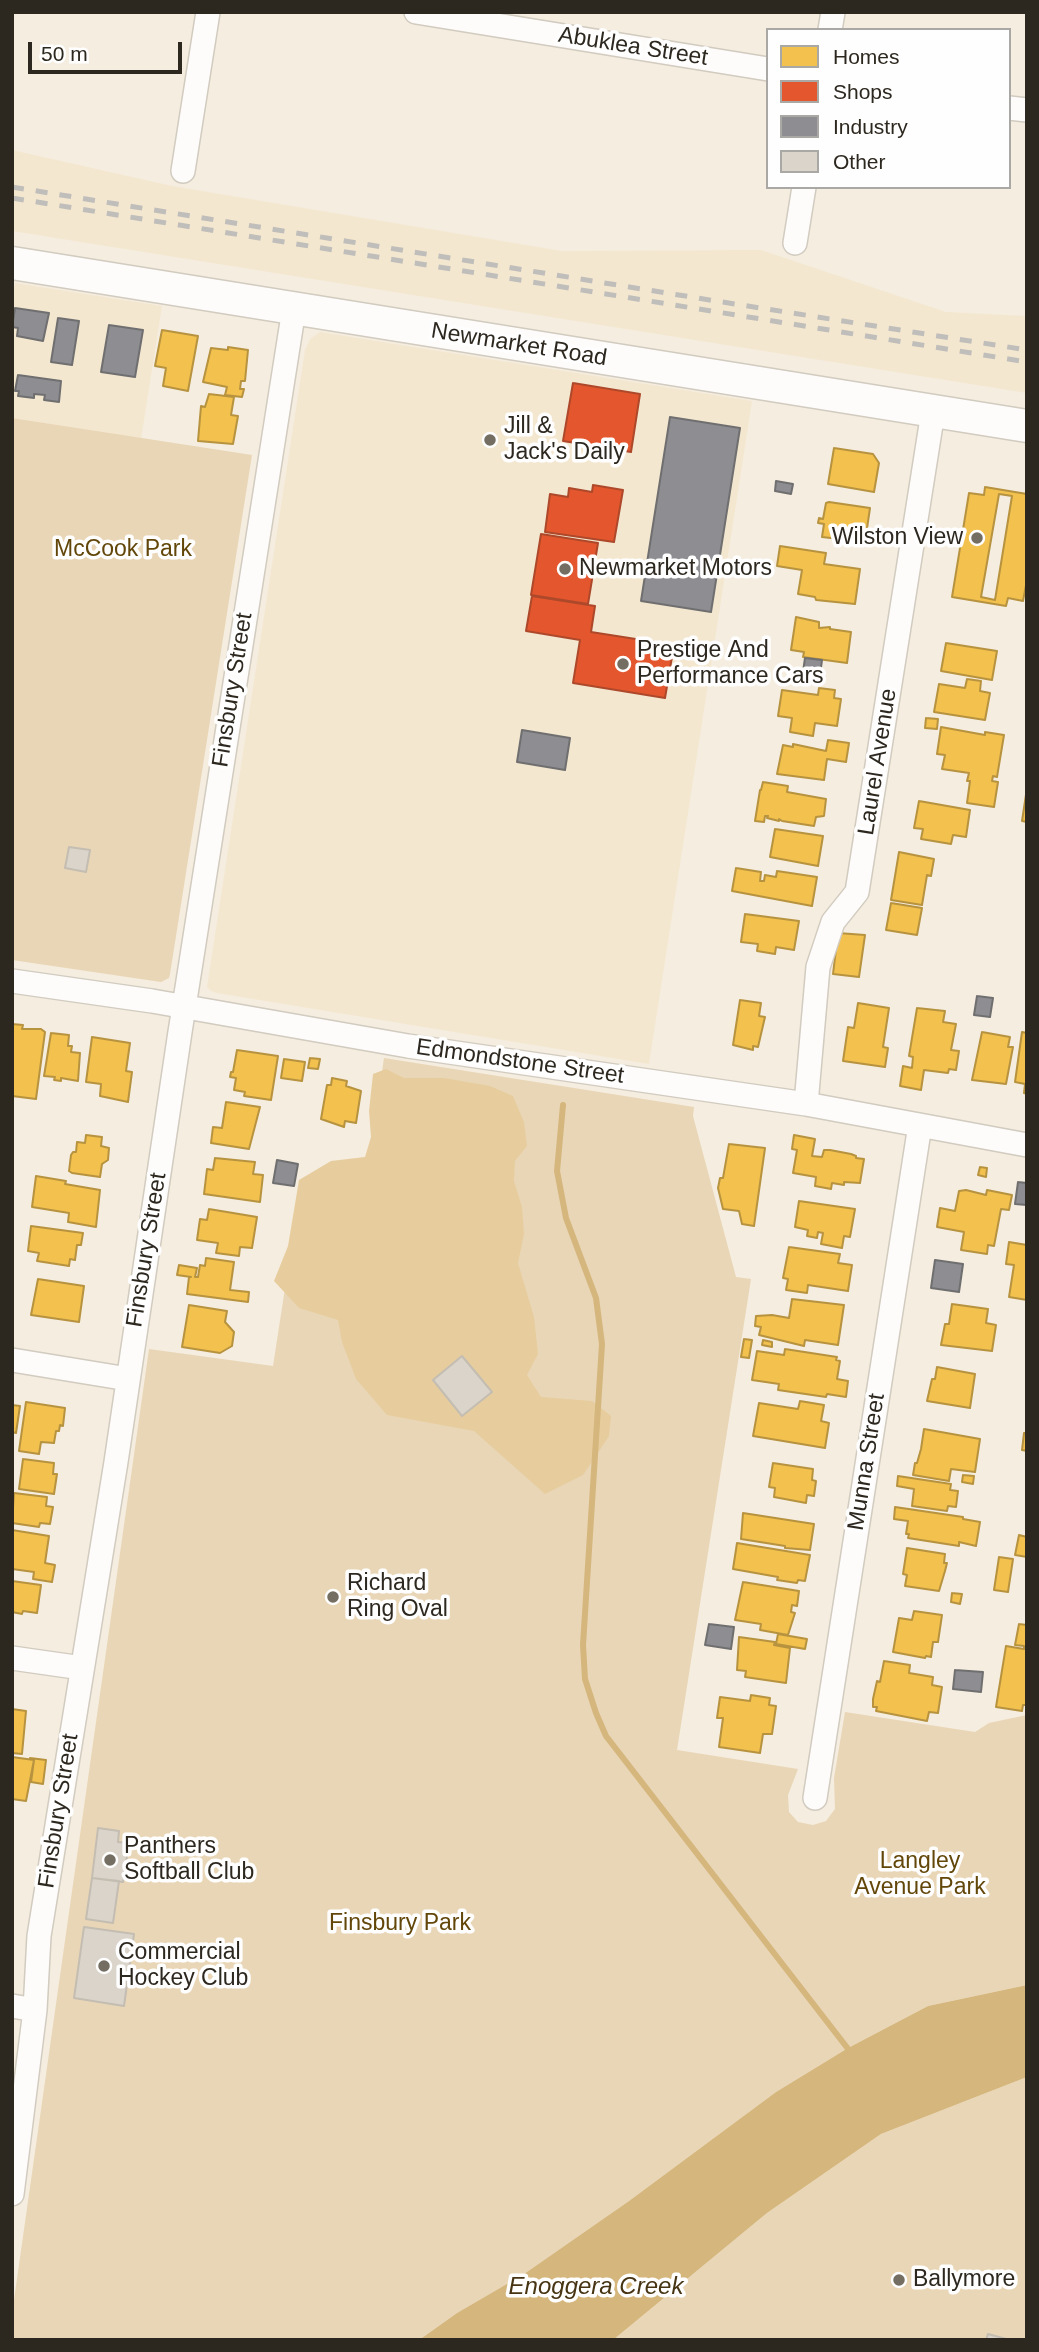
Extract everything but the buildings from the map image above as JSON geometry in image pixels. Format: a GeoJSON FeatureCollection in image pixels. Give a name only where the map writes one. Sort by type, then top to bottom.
{"type":"FeatureCollection","features":[{"type":"Feature","properties":{"kind":"main road","name":"Newmarket Road"},"geometry":{"type":"LineString","coordinates":[[12,263],[1027,426]]}},
{"type":"Feature","properties":{"kind":"street"},"geometry":{"type":"LineString","coordinates":[[183,172],[208,12]]}},
{"type":"Feature","properties":{"kind":"street","name":"Abuklea Street"},"geometry":{"type":"LineString","coordinates":[[416,12],[517,21],[766,69]]}},
{"type":"Feature","properties":{"kind":"street"},"geometry":{"type":"LineString","coordinates":[[795,243],[804,189]]}},
{"type":"Feature","properties":{"kind":"street","name":"Finsbury Street"},"geometry":{"type":"LineString","coordinates":[[12,2194],[35,2010],[39,1936],[294,309]]}},
{"type":"Feature","properties":{"kind":"street","name":"Laurel Avenue"},"geometry":{"type":"LineString","coordinates":[[806,1104],[818,967],[833,922],[857,892],[933,412]]}},
{"type":"Feature","properties":{"kind":"street","name":"Edmondstone Street"},"geometry":{"type":"LineString","coordinates":[[12,981],[184,1006],[408,1046],[806,1104],[1027,1145]]}},
{"type":"Feature","properties":{"kind":"street","name":"Munna Street"},"geometry":{"type":"LineString","coordinates":[[815,1798],[920,1125]]}},
{"type":"Feature","properties":{"kind":"street"},"geometry":{"type":"LineString","coordinates":[[12,1360],[128,1379]]}},
{"type":"Feature","properties":{"kind":"street"},"geometry":{"type":"LineString","coordinates":[[12,1658],[82,1668]]}},
{"type":"Feature","properties":{"kind":"street"},"geometry":{"type":"LineString","coordinates":[[12,2006],[35,2010]]}},
{"type":"Feature","properties":{"kind":"shaded area"},"geometry":{"type":"Polygon","coordinates":[[[12,150],[172,186],[562,251],[761,250],[946,312],[1027,316],[1027,393],[12,231],[12,150]]]}},
{"type":"Feature","properties":{"kind":"shaded area"},"geometry":{"type":"Polygon","coordinates":[[[15,283],[162,306],[141,439],[12,418],[12,303],[15,283]]]}},
{"type":"Feature","properties":{"kind":"shaded area"},"geometry":{"type":"Polygon","coordinates":[[[320,332],[752,401],[649,1064],[217,993],[207,987],[305,350],[310,339],[320,332]]]}},
{"type":"Feature","properties":{"kind":"shaded area"},"geometry":{"type":"Polygon","coordinates":[[[386,1069],[404,1078],[444,1078],[490,1086],[513,1096],[524,1122],[527,1146],[515,1161],[514,1181],[522,1207],[524,1234],[518,1263],[534,1317],[538,1354],[527,1375],[541,1397],[592,1401],[611,1416],[609,1436],[583,1475],[545,1494],[474,1431],[387,1415],[356,1379],[342,1342],[338,1320],[299,1308],[274,1281],[288,1246],[299,1180],[331,1161],[365,1157],[371,1137],[369,1111],[373,1074],[386,1069]]]}},
{"type":"Feature","properties":{"kind":"green space","name":"McCook Park"},"geometry":{"type":"Polygon","coordinates":[[[12,418],[252,455],[170,974],[169,978],[161,982],[12,960],[12,418]]]}},
{"type":"Feature","properties":{"kind":"green space","name":"Finsbury Park"},"geometry":{"type":"Polygon","coordinates":[[[384,1058],[694,1107],[693,1116],[736,1277],[751,1279],[677,1750],[798,1769],[788,1795],[789,1812],[798,1822],[813,1825],[826,1821],[835,1809],[834,1778],[845,1712],[975,1732],[989,1723],[1027,1715],[1027,1985],[928,2006],[848,2048],[776,2092],[629,2201],[524,2274],[457,2313],[419,2340],[12,2340],[12,2314],[149,1349],[273,1366],[297,1211],[360,1221],[384,1058]]]}},
{"type":"Feature","properties":{"kind":"green space","name":"Ballymore"},"geometry":{"type":"Polygon","coordinates":[[[1027,2077],[1027,2340],[613,2340],[767,2213],[881,2134],[1027,2077]]]}},
{"type":"Feature","properties":{"kind":"water","name":"Enoggera Creek"},"geometry":{"type":"Polygon","coordinates":[[[1027,1985],[1027,2077],[881,2134],[767,2213],[613,2340],[419,2340],[457,2313],[524,2274],[629,2201],[776,2092],[848,2048],[928,2006],[1027,1985]]]}},
{"type":"Feature","properties":{"kind":"waterway"},"geometry":{"type":"LineString","coordinates":[[563,1105],[557,1171],[566,1218],[596,1298],[602,1344],[583,1645],[585,1679],[606,1736],[852,2054]]}},
{"type":"Feature","properties":{"kind":"railway"},"geometry":{"type":"LineString","coordinates":[[12,187],[1027,350]]}},
{"type":"Feature","properties":{"kind":"railway"},"geometry":{"type":"LineString","coordinates":[[12,198],[1027,362]]}},
{"type":"Feature","properties":{"kind":"place","name":"Jill & Jack's Daily"},"geometry":{"type":"Point","coordinates":[490,440]}},
{"type":"Feature","properties":{"kind":"place","name":"Wilston View"},"geometry":{"type":"Point","coordinates":[977,538]}},
{"type":"Feature","properties":{"kind":"place","name":"Newmarket Motors"},"geometry":{"type":"Point","coordinates":[565,569]}},
{"type":"Feature","properties":{"kind":"place","name":"Prestige And Performance Cars"},"geometry":{"type":"Point","coordinates":[623,664]}},
{"type":"Feature","properties":{"kind":"place","name":"Richard Ring Oval"},"geometry":{"type":"Point","coordinates":[333,1597]}},
{"type":"Feature","properties":{"kind":"place","name":"Panthers Softball Club"},"geometry":{"type":"Point","coordinates":[110,1860]}},
{"type":"Feature","properties":{"kind":"place","name":"Commercial Hockey Club"},"geometry":{"type":"Point","coordinates":[104,1966]}},
{"type":"Feature","properties":{"kind":"place","name":"Ballymore"},"geometry":{"type":"Point","coordinates":[899,2280]}},
{"type":"Feature","properties":{"kind":"park label","name":"Langley Avenue Park"},"geometry":{"type":"Point","coordinates":[920,1875]}}]}
